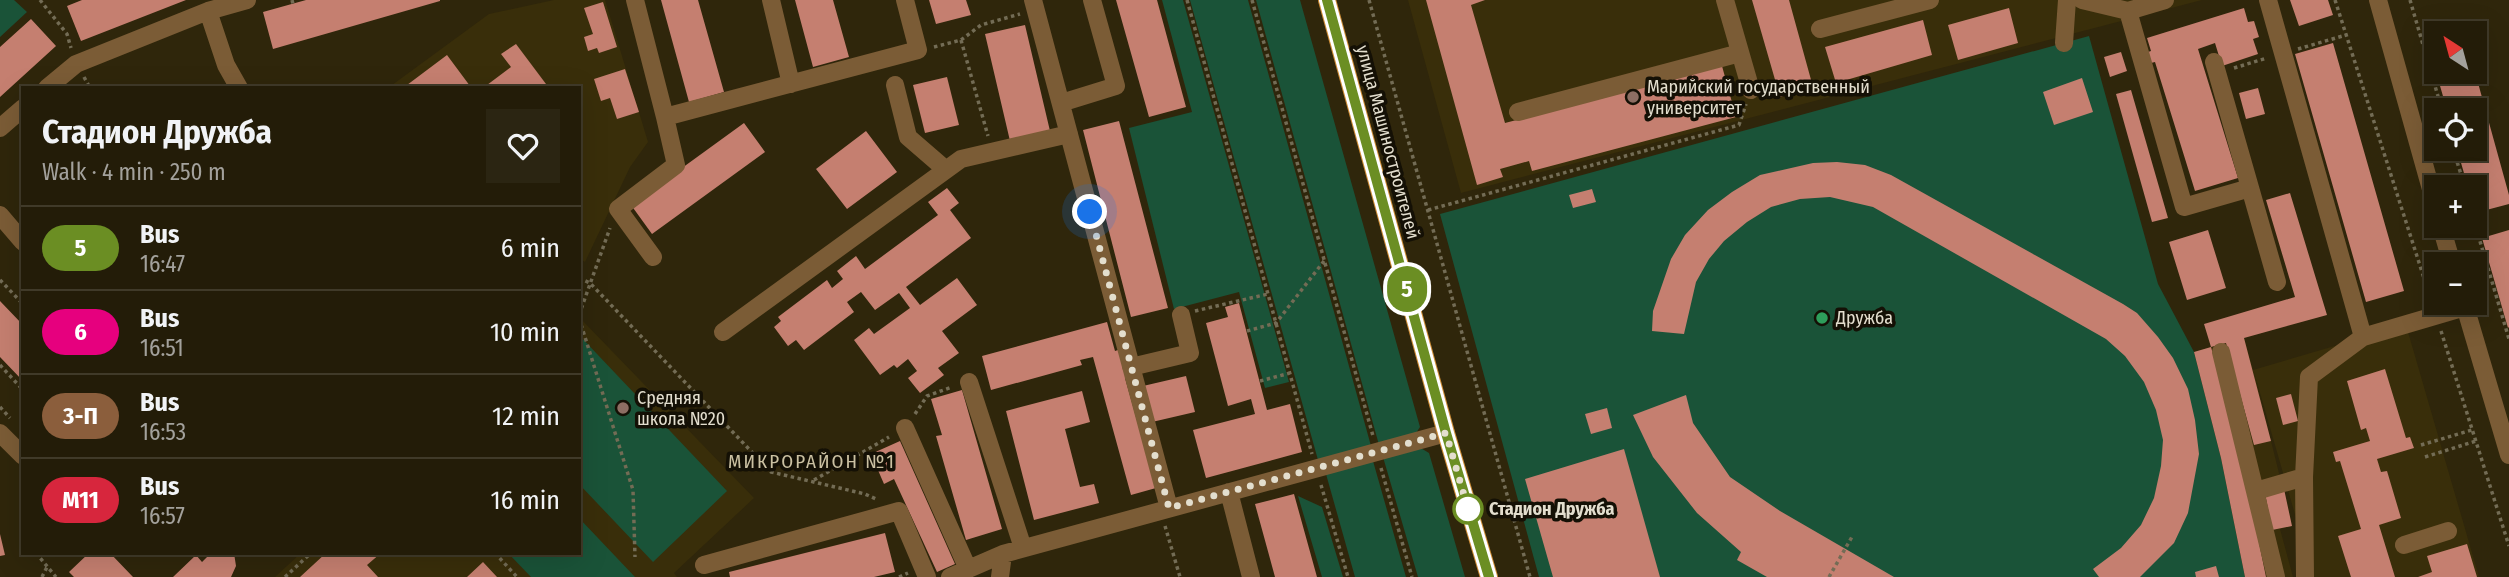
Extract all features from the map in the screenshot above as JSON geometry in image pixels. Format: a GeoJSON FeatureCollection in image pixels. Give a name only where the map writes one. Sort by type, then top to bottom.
{"type":"FeatureCollection","features":[{"type":"Feature","properties":{"kind":"main road","name":"улица Машиностроителей"},"geometry":{"type":"LineString","coordinates":[[1327,0],[1446,433],[1489,577]]}},
{"type":"Feature","properties":{"kind":"street"},"geometry":{"type":"LineString","coordinates":[[49,86],[76,64],[208,12],[247,0]]}},
{"type":"Feature","properties":{"kind":"street"},"geometry":{"type":"LineString","coordinates":[[635,0],[676,165],[618,209],[653,257]]}},
{"type":"Feature","properties":{"kind":"street"},"geometry":{"type":"LineString","coordinates":[[771,0],[791,84]]}},
{"type":"Feature","properties":{"kind":"street"},"geometry":{"type":"LineString","coordinates":[[665,117],[918,50],[905,0]]}},
{"type":"Feature","properties":{"kind":"street"},"geometry":{"type":"LineString","coordinates":[[1060,103],[1116,86],[1092,0]]}},
{"type":"Feature","properties":{"kind":"street"},"geometry":{"type":"LineString","coordinates":[[1725,0],[1751,90]]}},
{"type":"Feature","properties":{"kind":"street"},"geometry":{"type":"LineString","coordinates":[[1820,29],[1930,0]]}},
{"type":"Feature","properties":{"kind":"street"},"geometry":{"type":"LineString","coordinates":[[2064,43],[2067,0]]}},
{"type":"Feature","properties":{"kind":"street"},"geometry":{"type":"LineString","coordinates":[[2082,0],[2128,11],[2165,0]]}},
{"type":"Feature","properties":{"kind":"street"},"geometry":{"type":"LineString","coordinates":[[2268,0],[2364,337]]}},
{"type":"Feature","properties":{"kind":"street"},"geometry":{"type":"LineString","coordinates":[[2378,0],[2427,175]]}},
{"type":"Feature","properties":{"kind":"street"},"geometry":{"type":"LineString","coordinates":[[1034,5],[1131,367],[1165,509]]}},
{"type":"Feature","properties":{"kind":"street"},"geometry":{"type":"LineString","coordinates":[[2128,11],[2184,207],[2250,188]]}},
{"type":"Feature","properties":{"kind":"street"},"geometry":{"type":"LineString","coordinates":[[208,12],[226,65],[238,86]]}},
{"type":"Feature","properties":{"kind":"street"},"geometry":{"type":"LineString","coordinates":[[1518,112],[1740,53]]}},
{"type":"Feature","properties":{"kind":"street"},"geometry":{"type":"LineString","coordinates":[[2216,67],[2277,282]]}},
{"type":"Feature","properties":{"kind":"street"},"geometry":{"type":"LineString","coordinates":[[895,85],[908,137],[945,169]]}},
{"type":"Feature","properties":{"kind":"street"},"geometry":{"type":"LineString","coordinates":[[0,128],[21,110]]}},
{"type":"Feature","properties":{"kind":"street"},"geometry":{"type":"LineString","coordinates":[[723,332],[961,159],[1069,134]]}},
{"type":"Feature","properties":{"kind":"street"},"geometry":{"type":"LineString","coordinates":[[0,215],[21,240]]}},
{"type":"Feature","properties":{"kind":"street"},"geometry":{"type":"LineString","coordinates":[[1131,367],[1190,353],[1181,315]]}},
{"type":"Feature","properties":{"kind":"street"},"geometry":{"type":"LineString","coordinates":[[2305,577],[2304,477],[2309,377],[2364,337],[2436,315]]}},
{"type":"Feature","properties":{"kind":"street"},"geometry":{"type":"LineString","coordinates":[[2468,315],[2509,455]]}},
{"type":"Feature","properties":{"kind":"street"},"geometry":{"type":"LineString","coordinates":[[2221,352],[2276,577]]}},
{"type":"Feature","properties":{"kind":"street"},"geometry":{"type":"LineString","coordinates":[[969,382],[1023,548]]}},
{"type":"Feature","properties":{"kind":"street"},"geometry":{"type":"LineString","coordinates":[[905,428],[968,569]]}},
{"type":"Feature","properties":{"kind":"street"},"geometry":{"type":"LineString","coordinates":[[0,433],[21,455]]}},
{"type":"Feature","properties":{"kind":"street"},"geometry":{"type":"LineString","coordinates":[[950,577],[1023,548],[1446,433]]}},
{"type":"Feature","properties":{"kind":"street"},"geometry":{"type":"LineString","coordinates":[[2256,491],[2304,477]]}},
{"type":"Feature","properties":{"kind":"street"},"geometry":{"type":"LineString","coordinates":[[1229,492],[1251,577]]}},
{"type":"Feature","properties":{"kind":"street"},"geometry":{"type":"LineString","coordinates":[[704,565],[900,511],[927,577]]}},
{"type":"Feature","properties":{"kind":"street"},"geometry":{"type":"LineString","coordinates":[[2404,545],[2448,531]]}},
{"type":"Feature","properties":{"kind":"street"},"geometry":{"type":"LineString","coordinates":[[1000,577],[1003,554]]}},
{"type":"Feature","properties":{"kind":"path"},"geometry":{"type":"LineString","coordinates":[[40,0],[67,34],[76,64],[89,86]]}},
{"type":"Feature","properties":{"kind":"path"},"geometry":{"type":"LineString","coordinates":[[1187,0],[1348,577]]}},
{"type":"Feature","properties":{"kind":"path"},"geometry":{"type":"LineString","coordinates":[[1252,0],[1412,577]]}},
{"type":"Feature","properties":{"kind":"path"},"geometry":{"type":"LineString","coordinates":[[1369,0],[1530,577]]}},
{"type":"Feature","properties":{"kind":"path"},"geometry":{"type":"LineString","coordinates":[[2335,0],[2424,278]]}},
{"type":"Feature","properties":{"kind":"path"},"geometry":{"type":"LineString","coordinates":[[2410,0],[2439,98]]}},
{"type":"Feature","properties":{"kind":"path"},"geometry":{"type":"LineString","coordinates":[[918,50],[961,40],[981,25],[1034,5]]}},
{"type":"Feature","properties":{"kind":"path"},"geometry":{"type":"LineString","coordinates":[[2216,67],[2283,53],[2346,35]]}},
{"type":"Feature","properties":{"kind":"path"},"geometry":{"type":"LineString","coordinates":[[961,40],[992,152]]}},
{"type":"Feature","properties":{"kind":"path"},"geometry":{"type":"LineString","coordinates":[[1428,210],[1739,125],[1751,90]]}},
{"type":"Feature","properties":{"kind":"path"},"geometry":{"type":"LineString","coordinates":[[581,311],[618,209]]}},
{"type":"Feature","properties":{"kind":"path"},"geometry":{"type":"LineString","coordinates":[[2479,238],[2509,340]]}},
{"type":"Feature","properties":{"kind":"path"},"geometry":{"type":"LineString","coordinates":[[1247,331],[1276,323],[1324,261]]}},
{"type":"Feature","properties":{"kind":"path"},"geometry":{"type":"LineString","coordinates":[[581,279],[590,283],[771,472],[865,494],[900,511]]}},
{"type":"Feature","properties":{"kind":"path"},"geometry":{"type":"LineString","coordinates":[[0,280],[21,302]]}},
{"type":"Feature","properties":{"kind":"path"},"geometry":{"type":"LineString","coordinates":[[1181,315],[1268,294]]}},
{"type":"Feature","properties":{"kind":"path"},"geometry":{"type":"LineString","coordinates":[[2436,315],[2509,546]]}},
{"type":"Feature","properties":{"kind":"path"},"geometry":{"type":"LineString","coordinates":[[581,323],[633,490],[635,557]]}},
{"type":"Feature","properties":{"kind":"path"},"geometry":{"type":"LineString","coordinates":[[0,365],[21,388]]}},
{"type":"Feature","properties":{"kind":"path"},"geometry":{"type":"LineString","coordinates":[[1260,381],[1290,373]]}},
{"type":"Feature","properties":{"kind":"path"},"geometry":{"type":"LineString","coordinates":[[2421,445],[2472,430]]}},
{"type":"Feature","properties":{"kind":"path"},"geometry":{"type":"LineString","coordinates":[[2425,457],[2476,442]]}},
{"type":"Feature","properties":{"kind":"path"},"geometry":{"type":"LineString","coordinates":[[1165,509],[1180,577]]}},
{"type":"Feature","properties":{"kind":"path"},"geometry":{"type":"LineString","coordinates":[[1829,577],[1853,535]]}},
{"type":"Feature","properties":{"kind":"path"},"geometry":{"type":"LineString","coordinates":[[38,555],[56,577]]}},
{"type":"Feature","properties":{"kind":"path"},"geometry":{"type":"LineString","coordinates":[[285,577],[309,555]]}},
{"type":"Feature","properties":{"kind":"path"},"geometry":{"type":"LineString","coordinates":[[497,555],[517,577]]}},
{"type":"Feature","properties":{"kind":"path"},"geometry":{"type":"LineString","coordinates":[[42,577],[47,567]]}},
{"type":"Feature","properties":{"kind":"shaded area"},"geometry":{"type":"Polygon","coordinates":[[[554,0],[605,0],[648,142],[630,167],[585,262],[581,259],[581,86],[391,86],[489,14],[554,0]]]}},
{"type":"Feature","properties":{"kind":"shaded area","name":"Марийский государственный университет"},"geometry":{"type":"Polygon","coordinates":[[[1408,0],[2202,0],[1461,193],[1408,0]]]}},
{"type":"Feature","properties":{"kind":"shaded area","name":"Средняя школа №20"},"geometry":{"type":"Polygon","coordinates":[[[581,319],[754,498],[674,573],[677,577],[275,577],[299,555],[581,555],[581,319]]]}},
{"type":"Feature","properties":{"kind":"shaded area"},"geometry":{"type":"Polygon","coordinates":[[[2406,325],[2479,577],[2313,577],[2254,372],[2292,526],[2280,529],[2293,577],[2245,577],[2221,458],[2194,352],[2244,338],[2253,370],[2406,325]]]}},
{"type":"Feature","properties":{"kind":"green space"},"geometry":{"type":"Polygon","coordinates":[[[0,0],[14,0],[27,12],[0,37],[0,0]]]}},
{"type":"Feature","properties":{"kind":"green space"},"geometry":{"type":"Polygon","coordinates":[[[1162,0],[1183,0],[1289,382],[1265,388],[1239,292],[1174,309],[1129,128],[1192,112],[1162,0]]]}},
{"type":"Feature","properties":{"kind":"green space"},"geometry":{"type":"Polygon","coordinates":[[[1190,0],[1248,0],[1371,446],[1318,460],[1190,0]]]}},
{"type":"Feature","properties":{"kind":"green space"},"geometry":{"type":"Polygon","coordinates":[[[1256,0],[1300,0],[1420,427],[1414,436],[1379,445],[1256,0]]]}},
{"type":"Feature","properties":{"kind":"green space","name":"Дружба"},"geometry":{"type":"Polygon","coordinates":[[[2089,36],[2158,284],[2194,352],[2221,458],[2245,577],[1539,577],[1440,214],[2089,36]]]}},
{"type":"Feature","properties":{"kind":"green space"},"geometry":{"type":"Polygon","coordinates":[[[581,337],[727,491],[653,562],[581,486],[581,337]]]}},
{"type":"Feature","properties":{"kind":"green space"},"geometry":{"type":"Polygon","coordinates":[[[1419,447],[1429,453],[1465,577],[1418,577],[1383,457],[1419,447]]]}},
{"type":"Feature","properties":{"kind":"green space"},"geometry":{"type":"Polygon","coordinates":[[[1373,461],[1406,577],[1355,577],[1326,474],[1373,461]]]}},
{"type":"Feature","properties":{"kind":"green space"},"geometry":{"type":"Polygon","coordinates":[[[1298,496],[1322,507],[1343,577],[1322,577],[1298,496]]]}},
{"type":"Feature","properties":{"kind":"green space"},"geometry":{"type":"Polygon","coordinates":[[[581,520],[635,577],[531,577],[510,555],[581,555],[581,520]]]}},
{"type":"Feature","properties":{"kind":"building"},"geometry":{"type":"Polygon","coordinates":[[[82,0],[186,0],[81,41],[67,6],[82,0]]]}},
{"type":"Feature","properties":{"kind":"building"},"geometry":{"type":"Polygon","coordinates":[[[306,0],[440,1],[273,49],[263,12],[306,0]]]}},
{"type":"Feature","properties":{"kind":"building"},"geometry":{"type":"Polygon","coordinates":[[[661,0],[698,0],[724,92],[689,102],[661,0]]]}},
{"type":"Feature","properties":{"kind":"building"},"geometry":{"type":"Polygon","coordinates":[[[795,0],[833,0],[849,57],[813,67],[795,0]]]}},
{"type":"Feature","properties":{"kind":"building"},"geometry":{"type":"Polygon","coordinates":[[[929,0],[966,0],[971,15],[936,24],[929,0]]]}},
{"type":"Feature","properties":{"kind":"building"},"geometry":{"type":"Polygon","coordinates":[[[1116,0],[1157,0],[1186,107],[1149,117],[1116,0]]]}},
{"type":"Feature","properties":{"kind":"building"},"geometry":{"type":"Polygon","coordinates":[[[1426,0],[1485,0],[1471,5],[1505,123],[1722,66],[1736,117],[1532,171],[1529,161],[1500,169],[1503,177],[1477,185],[1426,0]]]}},
{"type":"Feature","properties":{"kind":"building"},"geometry":{"type":"Polygon","coordinates":[[[1752,0],[1789,0],[1813,87],[1780,97],[1752,0]]]}},
{"type":"Feature","properties":{"kind":"building"},"geometry":{"type":"Polygon","coordinates":[[[2290,0],[2328,0],[2333,15],[2299,26],[2290,0]]]}},
{"type":"Feature","properties":{"kind":"building"},"geometry":{"type":"Polygon","coordinates":[[[603,2],[617,47],[599,53],[597,48],[588,51],[584,37],[593,34],[584,8],[603,2]]]}},
{"type":"Feature","properties":{"kind":"building"},"geometry":{"type":"Polygon","coordinates":[[[2009,8],[2018,43],[1958,60],[1948,25],[2009,8]]]}},
{"type":"Feature","properties":{"kind":"building"},"geometry":{"type":"Polygon","coordinates":[[[2244,8],[2248,22],[2254,21],[2259,37],[2253,39],[2258,54],[2222,66],[2215,43],[2198,49],[2238,178],[2195,191],[2155,62],[2151,63],[2147,38],[2244,8]]]}},
{"type":"Feature","properties":{"kind":"building"},"geometry":{"type":"Polygon","coordinates":[[[31,19],[56,46],[0,97],[0,47],[31,19]]]}},
{"type":"Feature","properties":{"kind":"building"},"geometry":{"type":"Polygon","coordinates":[[[1923,20],[1932,55],[1836,83],[1825,47],[1923,20]]]}},
{"type":"Feature","properties":{"kind":"building"},"geometry":{"type":"Polygon","coordinates":[[[1025,25],[1050,131],[1010,141],[985,34],[1025,25]]]}},
{"type":"Feature","properties":{"kind":"building"},"geometry":{"type":"Polygon","coordinates":[[[2333,43],[2404,291],[2366,302],[2295,54],[2333,43]]]}},
{"type":"Feature","properties":{"kind":"building"},"geometry":{"type":"Polygon","coordinates":[[[516,44],[546,84],[486,86],[511,67],[501,54],[516,44]]]}},
{"type":"Feature","properties":{"kind":"building"},"geometry":{"type":"Polygon","coordinates":[[[2121,52],[2127,71],[2110,77],[2104,57],[2121,52]]]}},
{"type":"Feature","properties":{"kind":"building"},"geometry":{"type":"Polygon","coordinates":[[[447,55],[470,86],[406,86],[447,55]]]}},
{"type":"Feature","properties":{"kind":"building"},"geometry":{"type":"Polygon","coordinates":[[[625,69],[639,112],[617,119],[610,98],[601,101],[594,79],[625,69]]]}},
{"type":"Feature","properties":{"kind":"building"},"geometry":{"type":"Polygon","coordinates":[[[947,77],[959,125],[925,133],[913,85],[947,77]]]}},
{"type":"Feature","properties":{"kind":"building"},"geometry":{"type":"Polygon","coordinates":[[[2082,78],[2093,112],[2054,125],[2043,92],[2082,78]]]}},
{"type":"Feature","properties":{"kind":"building"},"geometry":{"type":"Polygon","coordinates":[[[2439,84],[2478,84],[2482,98],[2444,98],[2439,84]]]}},
{"type":"Feature","properties":{"kind":"building"},"geometry":{"type":"Polygon","coordinates":[[[2258,88],[2265,114],[2246,119],[2239,93],[2258,88]]]}},
{"type":"Feature","properties":{"kind":"building"},"geometry":{"type":"Polygon","coordinates":[[[2131,90],[2168,218],[2152,222],[2116,94],[2131,90]]]}},
{"type":"Feature","properties":{"kind":"building"},"geometry":{"type":"Polygon","coordinates":[[[2487,115],[2509,195],[2509,204],[2487,210],[2487,175],[2465,175],[2460,161],[2487,161],[2487,115]]]}},
{"type":"Feature","properties":{"kind":"building"},"geometry":{"type":"Polygon","coordinates":[[[1119,121],[1168,308],[1131,317],[1083,130],[1119,121]]]}},
{"type":"Feature","properties":{"kind":"building"},"geometry":{"type":"Polygon","coordinates":[[[744,123],[765,152],[652,234],[631,205],[744,123]]]}},
{"type":"Feature","properties":{"kind":"building"},"geometry":{"type":"Polygon","coordinates":[[[866,131],[897,172],[847,209],[816,169],[866,131]]]}},
{"type":"Feature","properties":{"kind":"building"},"geometry":{"type":"Polygon","coordinates":[[[1813,163],[1865,165],[1891,175],[2123,304],[2137,313],[2158,337],[2173,358],[2188,389],[2199,454],[2188,513],[2174,543],[2140,577],[2099,577],[2093,569],[2121,548],[2141,525],[2154,498],[2163,440],[2156,410],[2144,382],[2125,356],[2106,339],[1873,207],[1830,197],[1800,199],[1771,207],[1724,241],[1709,259],[1696,282],[1684,334],[1652,331],[1653,311],[1671,259],[1685,235],[1708,210],[1760,175],[1813,163]]]}},
{"type":"Feature","properties":{"kind":"building"},"geometry":{"type":"Polygon","coordinates":[[[947,188],[959,203],[950,210],[971,238],[906,287],[920,305],[957,278],[977,305],[942,331],[959,353],[938,368],[944,375],[920,393],[908,378],[917,371],[908,359],[897,368],[894,365],[880,375],[854,340],[869,328],[874,334],[910,308],[899,293],[875,310],[861,292],[847,302],[854,312],[804,350],[796,340],[788,346],[774,327],[781,321],[778,317],[827,280],[832,288],[843,279],[837,271],[856,256],[865,269],[938,215],[928,202],[947,188]]]}},
{"type":"Feature","properties":{"kind":"building"},"geometry":{"type":"Polygon","coordinates":[[[1592,189],[1596,202],[1573,208],[1569,195],[1592,189]]]}},
{"type":"Feature","properties":{"kind":"building"},"geometry":{"type":"Polygon","coordinates":[[[2290,193],[2327,315],[2244,338],[2271,441],[2254,445],[2226,343],[2211,347],[2204,324],[2295,297],[2266,200],[2290,193]]]}},
{"type":"Feature","properties":{"kind":"building"},"geometry":{"type":"Polygon","coordinates":[[[2208,230],[2226,288],[2187,300],[2169,242],[2208,230]]]}},
{"type":"Feature","properties":{"kind":"building"},"geometry":{"type":"Polygon","coordinates":[[[2509,230],[2508,328],[2482,238],[2509,230]]]}},
{"type":"Feature","properties":{"kind":"building"},"geometry":{"type":"Polygon","coordinates":[[[0,301],[21,323],[21,379],[0,357],[0,301]]]}},
{"type":"Feature","properties":{"kind":"building"},"geometry":{"type":"Polygon","coordinates":[[[1239,303],[1267,410],[1290,404],[1302,452],[1206,478],[1193,430],[1255,414],[1251,399],[1228,406],[1206,323],[1228,317],[1225,307],[1239,303]]]}},
{"type":"Feature","properties":{"kind":"building"},"geometry":{"type":"Polygon","coordinates":[[[1107,322],[1115,351],[1124,348],[1131,376],[1125,378],[1156,488],[1131,495],[1093,357],[1080,360],[1082,365],[991,390],[982,356],[1107,322]]]}},
{"type":"Feature","properties":{"kind":"building"},"geometry":{"type":"Polygon","coordinates":[[[2211,347],[2241,455],[2266,577],[2245,577],[2221,458],[2194,352],[2211,347]]]}},
{"type":"Feature","properties":{"kind":"building"},"geometry":{"type":"Polygon","coordinates":[[[2385,369],[2406,438],[2410,437],[2414,448],[2377,459],[2381,472],[2387,471],[2401,518],[2379,525],[2395,577],[2351,577],[2338,536],[2361,529],[2340,461],[2336,462],[2333,452],[2370,441],[2366,428],[2361,430],[2347,381],[2385,369]]]}},
{"type":"Feature","properties":{"kind":"building"},"geometry":{"type":"Polygon","coordinates":[[[1186,376],[1195,412],[1152,422],[1143,386],[1186,376]]]}},
{"type":"Feature","properties":{"kind":"building"},"geometry":{"type":"Polygon","coordinates":[[[962,390],[1002,529],[966,540],[936,436],[942,435],[931,399],[962,390]]]}},
{"type":"Feature","properties":{"kind":"building"},"geometry":{"type":"Polygon","coordinates":[[[1082,391],[1090,422],[1065,429],[1080,487],[1094,484],[1099,503],[1034,520],[1006,411],[1082,391]]]}},
{"type":"Feature","properties":{"kind":"building"},"geometry":{"type":"Polygon","coordinates":[[[2291,394],[2298,421],[2283,425],[2276,398],[2291,394]]]}},
{"type":"Feature","properties":{"kind":"building"},"geometry":{"type":"Polygon","coordinates":[[[1686,395],[1693,423],[1730,477],[1780,511],[1894,577],[1767,577],[1737,560],[1741,552],[1697,513],[1653,457],[1633,415],[1686,395]]]}},
{"type":"Feature","properties":{"kind":"building"},"geometry":{"type":"Polygon","coordinates":[[[1607,408],[1612,428],[1591,434],[1585,414],[1607,408]]]}},
{"type":"Feature","properties":{"kind":"building"},"geometry":{"type":"Polygon","coordinates":[[[900,441],[955,564],[937,572],[894,479],[884,484],[871,454],[900,441]]]}},
{"type":"Feature","properties":{"kind":"building"},"geometry":{"type":"Polygon","coordinates":[[[1624,449],[1660,577],[1553,577],[1525,479],[1624,449]]]}},
{"type":"Feature","properties":{"kind":"building"},"geometry":{"type":"Polygon","coordinates":[[[2284,489],[2292,526],[2272,530],[2265,493],[2284,489]]]}},
{"type":"Feature","properties":{"kind":"building"},"geometry":{"type":"Polygon","coordinates":[[[1294,494],[1317,577],[1275,577],[1255,504],[1294,494]]]}},
{"type":"Feature","properties":{"kind":"building"},"geometry":{"type":"Polygon","coordinates":[[[885,533],[895,572],[874,577],[730,577],[729,572],[885,533]]]}},
{"type":"Feature","properties":{"kind":"building"},"geometry":{"type":"Polygon","coordinates":[[[0,534],[5,555],[0,556],[0,534]]]}},
{"type":"Feature","properties":{"kind":"building"},"geometry":{"type":"Polygon","coordinates":[[[2467,544],[2477,577],[2418,577],[2432,572],[2427,556],[2467,544]]]}},
{"type":"Feature","properties":{"kind":"building"},"geometry":{"type":"Polygon","coordinates":[[[87,555],[112,555],[133,577],[74,577],[69,572],[87,555]]]}},
{"type":"Feature","properties":{"kind":"building"},"geometry":{"type":"Polygon","coordinates":[[[196,555],[202,562],[209,555],[234,555],[236,566],[231,577],[173,577],[196,555]]]}},
{"type":"Feature","properties":{"kind":"building"},"geometry":{"type":"Polygon","coordinates":[[[324,555],[379,555],[367,565],[378,577],[300,577],[324,555]]]}},
{"type":"Feature","properties":{"kind":"building"},"geometry":{"type":"Polygon","coordinates":[[[483,562],[497,577],[467,577],[483,562]]]}},
{"type":"Feature","properties":{"kind":"building"},"geometry":{"type":"Polygon","coordinates":[[[2216,566],[2219,577],[2196,577],[2195,572],[2216,566]]]}},
{"type":"Feature","properties":{"kind":"bus line","name":"5"},"geometry":{"type":"LineString","coordinates":[[1327,0],[1446,433],[1489,577]]}},
{"type":"Feature","properties":{"kind":"place","name":"Марийский государственный университет"},"geometry":{"type":"Point","coordinates":[1633,97]}},
{"type":"Feature","properties":{"kind":"place","name":"Дружба"},"geometry":{"type":"Point","coordinates":[1822,318]}},
{"type":"Feature","properties":{"kind":"place","name":"Средняя школа №20"},"geometry":{"type":"Point","coordinates":[623,408]}},
{"type":"Feature","properties":{"kind":"place","name":"Стадион Дружба"},"geometry":{"type":"Point","coordinates":[1468,509]}},
{"type":"Feature","properties":{"kind":"district","name":"МИКРОРАЙОН №1"},"geometry":{"type":"Point","coordinates":[812,461]}},
{"type":"Feature","properties":{"kind":"route"},"geometry":{"type":"LineString","coordinates":[[1090,212],[1169,508],[1446,433],[1468,509]]}}]}
